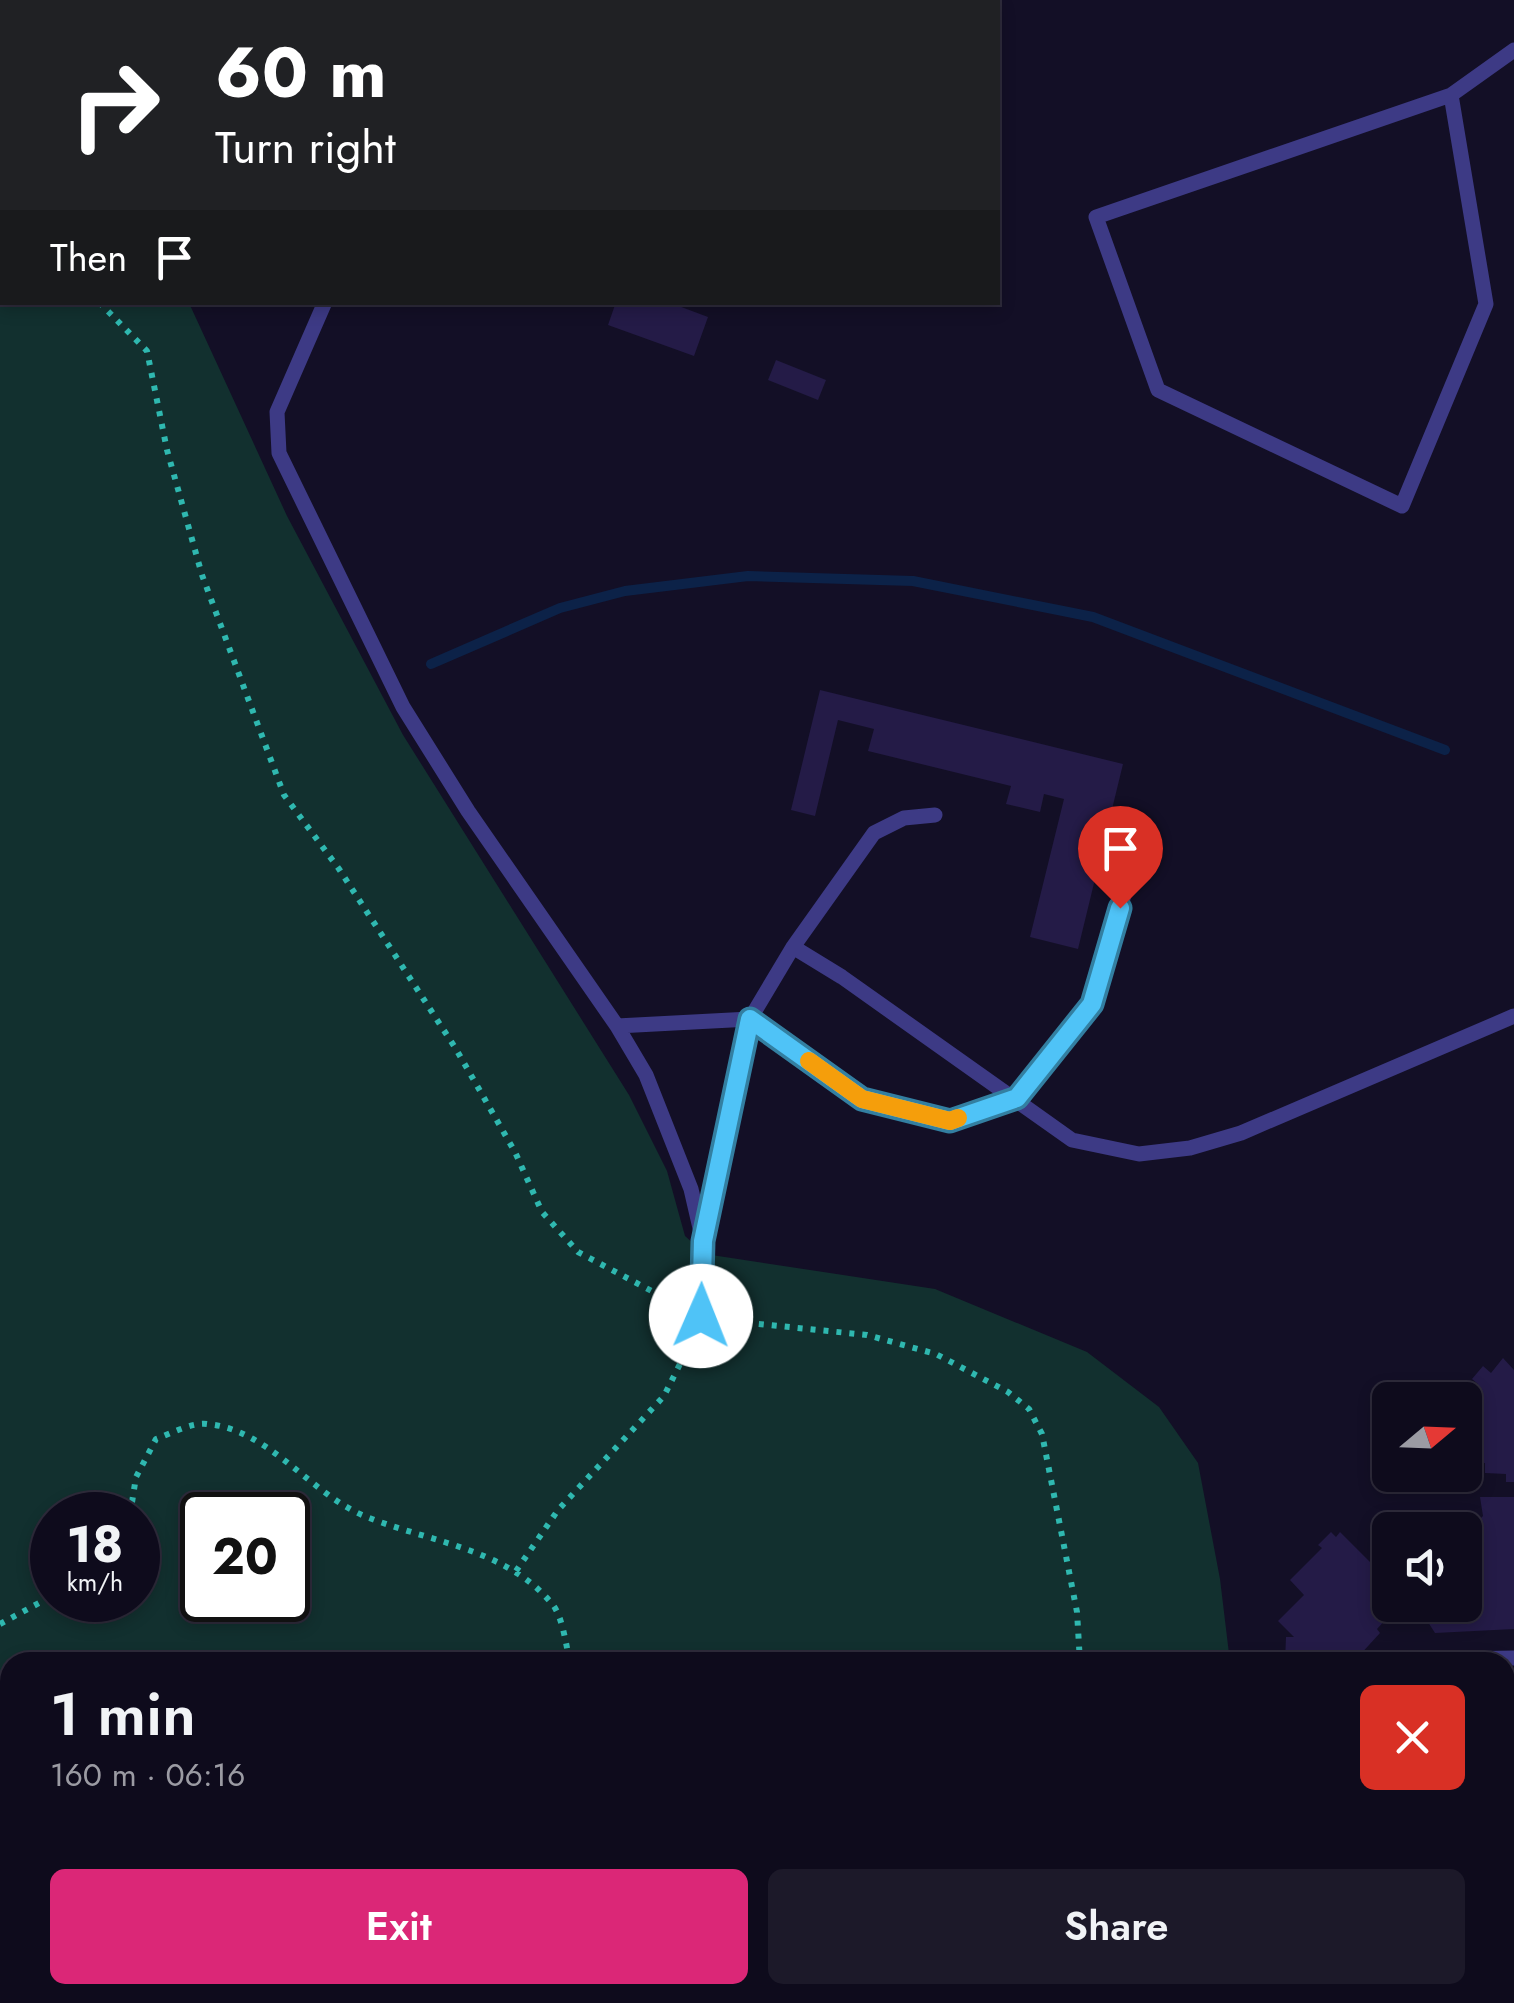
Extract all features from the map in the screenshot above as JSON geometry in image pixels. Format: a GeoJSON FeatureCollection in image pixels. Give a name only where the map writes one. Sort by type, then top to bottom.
{"type":"FeatureCollection","features":[{"type":"Feature","properties":{"kind":"lane"},"geometry":{"type":"LineString","coordinates":[[1451,96],[1486,304],[1402,506],[1158,390],[1096,217],[1451,96],[1514,50]]}},
{"type":"Feature","properties":{"kind":"lane"},"geometry":{"type":"LineString","coordinates":[[324,305],[277,412],[279,453],[404,707],[468,811],[617,1026],[646,1075],[691,1188],[703,1241]]}},
{"type":"Feature","properties":{"kind":"lane"},"geometry":{"type":"LineString","coordinates":[[701,1316],[703,1241],[750,1019],[793,947],[874,833],[904,818],[936,815]]}},
{"type":"Feature","properties":{"kind":"lane"},"geometry":{"type":"LineString","coordinates":[[617,1026],[750,1019],[862,1099],[950,1121],[1017,1098],[1092,1004],[1130,875]]}},
{"type":"Feature","properties":{"kind":"lane"},"geometry":{"type":"LineString","coordinates":[[793,947],[1017,1098],[1072,1140],[1140,1154],[1190,1148],[1241,1133],[1514,1016]]}},
{"type":"Feature","properties":{"kind":"path"},"geometry":{"type":"LineString","coordinates":[[101,305],[147,351],[166,450],[202,575],[284,795],[339,869],[456,1049],[515,1152],[542,1212],[578,1252],[701,1316],[740,1324],[867,1335],[902,1344],[936,1354],[1008,1392],[1029,1408],[1042,1434],[1077,1612],[1079,1652]]}},
{"type":"Feature","properties":{"kind":"path"},"geometry":{"type":"LineString","coordinates":[[516,1571],[558,1510],[664,1396],[690,1347],[701,1316]]}},
{"type":"Feature","properties":{"kind":"path"},"geometry":{"type":"LineString","coordinates":[[134,1492],[136,1477],[156,1439],[203,1423],[245,1433],[324,1492],[361,1514],[441,1540],[516,1571],[555,1607],[567,1652]]}},
{"type":"Feature","properties":{"kind":"path"},"geometry":{"type":"LineString","coordinates":[[0,1624],[30,1608]]}},
{"type":"Feature","properties":{"kind":"green space"},"geometry":{"type":"Polygon","coordinates":[[[0,305],[190,305],[287,516],[403,735],[629,1095],[667,1171],[685,1236],[705,1254],[935,1289],[1087,1352],[1159,1407],[1198,1463],[1220,1579],[1229,1652],[0,1652],[0,305]]]}},
{"type":"Feature","properties":{"kind":"building"},"geometry":{"type":"Polygon","coordinates":[[[615,305],[676,305],[708,317],[694,356],[608,325],[615,305]]]}},
{"type":"Feature","properties":{"kind":"building"},"geometry":{"type":"Polygon","coordinates":[[[776,360],[826,380],[818,400],[768,380],[776,360]]]}},
{"type":"Feature","properties":{"kind":"building"},"geometry":{"type":"Polygon","coordinates":[[[820,690],[1123,764],[1078,949],[1030,937],[1064,799],[1044,794],[1040,812],[1006,804],[1011,786],[868,751],[874,729],[838,720],[815,816],[791,810],[820,690]]]}},
{"type":"Feature","properties":{"kind":"building"},"geometry":{"type":"Polygon","coordinates":[[[1503,1358],[1514,1370],[1514,1482],[1506,1482],[1506,1474],[1485,1473],[1482,1463],[1482,1382],[1472,1379],[1483,1366],[1491,1373],[1503,1358]]]}},
{"type":"Feature","properties":{"kind":"building"},"geometry":{"type":"Polygon","coordinates":[[[1480,1497],[1514,1497],[1514,1629],[1435,1633],[1428,1622],[1482,1622],[1480,1497]]]}},
{"type":"Feature","properties":{"kind":"building"},"geometry":{"type":"Polygon","coordinates":[[[1331,1532],[1336,1537],[1340,1532],[1372,1562],[1372,1622],[1383,1622],[1377,1629],[1380,1633],[1363,1652],[1285,1652],[1286,1637],[1294,1637],[1278,1621],[1304,1595],[1290,1580],[1322,1548],[1318,1545],[1331,1532]]]}},
{"type":"Feature","properties":{"kind":"waterway"},"geometry":{"type":"LineString","coordinates":[[431,664],[560,608],[625,591],[748,576],[913,581],[1093,617],[1445,750]]}},
{"type":"Feature","properties":{"kind":"slow traffic"},"geometry":{"type":"LineString","coordinates":[[809,1061],[862,1099],[950,1121],[958,1118]]}},
{"type":"Feature","properties":{"kind":"route"},"geometry":{"type":"LineString","coordinates":[[701,1316],[703,1241],[750,1019],[862,1099],[950,1121],[1017,1098],[1092,1004],[1120,908]]}}]}
